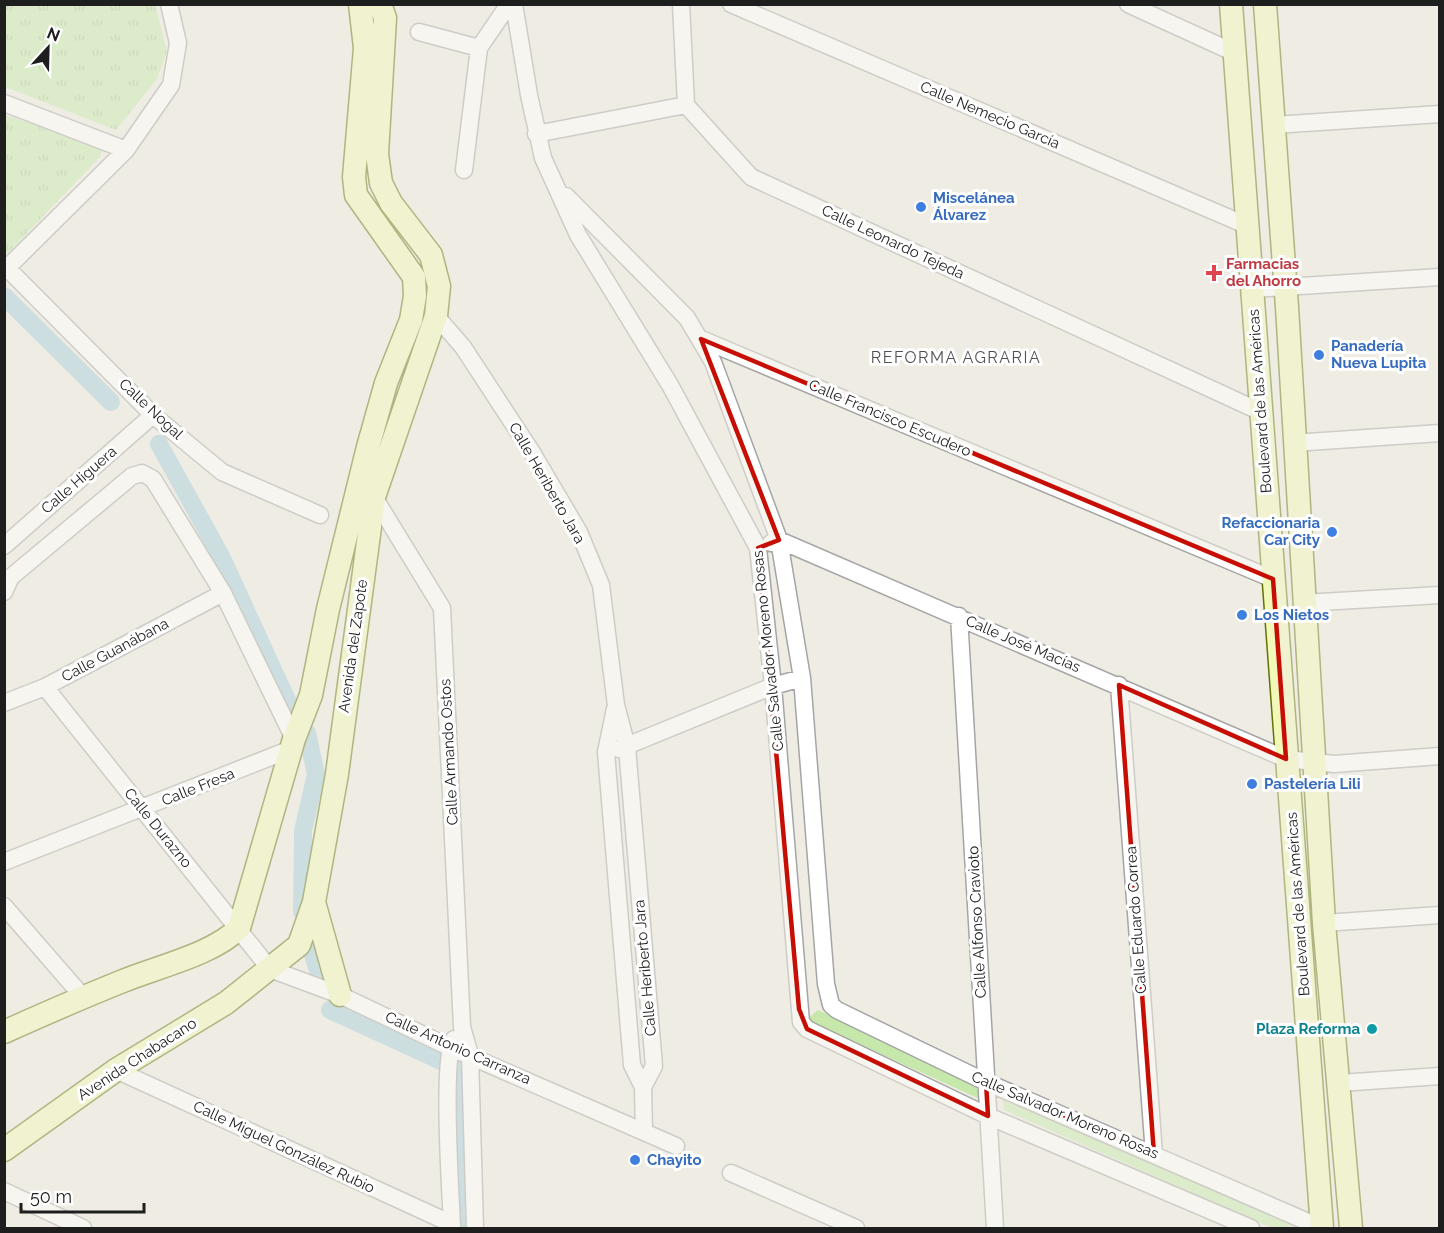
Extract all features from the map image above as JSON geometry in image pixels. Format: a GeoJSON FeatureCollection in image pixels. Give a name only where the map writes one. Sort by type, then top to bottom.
{"type":"FeatureCollection","features":[{"type":"Feature","properties":{"kind":"main road","name":"Avenida del Zapote"},"geometry":{"type":"LineString","coordinates":[[240,928],[293,744],[310,694],[371,436],[386,383],[411,320],[415,296],[414,277],[356,195],[354,177],[365,48],[360,4]]}},
{"type":"Feature","properties":{"kind":"main road","name":"Avenida del Zapote"},"geometry":{"type":"LineString","coordinates":[[270,969],[299,945],[314,902],[337,774],[374,497],[436,316],[439,286],[432,255],[391,203],[381,183],[377,154],[385,18],[380,4]]}},
{"type":"Feature","properties":{"kind":"main road","name":"Boulevard de las Américas"},"geometry":{"type":"LineString","coordinates":[[1232,4],[1322,1228]]}},
{"type":"Feature","properties":{"kind":"main road","name":"Boulevard de las Américas"},"geometry":{"type":"LineString","coordinates":[[1265,4],[1286,287],[1293,443],[1324,923],[1340,1083],[1351,1228]]}},
{"type":"Feature","properties":{"kind":"main road"},"geometry":{"type":"LineString","coordinates":[[314,902],[340,994]]}},
{"type":"Feature","properties":{"kind":"main road"},"geometry":{"type":"LineString","coordinates":[[4,1032],[83,997],[208,948],[230,938],[240,928]]}},
{"type":"Feature","properties":{"kind":"main road","name":"Avenida Chabacano"},"geometry":{"type":"LineString","coordinates":[[4,1150],[116,1070],[226,1003],[270,969]]}},
{"type":"Feature","properties":{"kind":"street"},"geometry":{"type":"LineString","coordinates":[[6,269],[126,150],[171,85],[178,43],[169,4]]}},
{"type":"Feature","properties":{"kind":"street"},"geometry":{"type":"LineString","coordinates":[[464,170],[479,48],[509,4]]}},
{"type":"Feature","properties":{"kind":"street","name":"Calle Salvador Moreno Rosas"},"geometry":{"type":"LineString","coordinates":[[514,4],[536,134],[543,158],[578,235],[670,385],[753,534],[758,548],[773,686],[801,1023],[807,1029],[988,1116],[1251,1228]]}},
{"type":"Feature","properties":{"kind":"street"},"geometry":{"type":"LineString","coordinates":[[536,134],[686,105],[681,4]]}},
{"type":"Feature","properties":{"kind":"street","name":"Calle Nemecio García"},"geometry":{"type":"LineString","coordinates":[[731,4],[1248,226]]}},
{"type":"Feature","properties":{"kind":"street"},"geometry":{"type":"LineString","coordinates":[[1128,4],[1235,53]]}},
{"type":"Feature","properties":{"kind":"street"},"geometry":{"type":"LineString","coordinates":[[419,32],[479,48]]}},
{"type":"Feature","properties":{"kind":"street"},"geometry":{"type":"LineString","coordinates":[[4,103],[126,150]]}},
{"type":"Feature","properties":{"kind":"street","name":"Calle Leonardo Tejeda"},"geometry":{"type":"LineString","coordinates":[[686,105],[751,177],[1261,412]]}},
{"type":"Feature","properties":{"kind":"street"},"geometry":{"type":"LineString","coordinates":[[1274,125],[1440,114]]}},
{"type":"Feature","properties":{"kind":"street"},"geometry":{"type":"LineString","coordinates":[[557,187],[687,318],[701,339]]}},
{"type":"Feature","properties":{"kind":"street","name":"Calle Nogal"},"geometry":{"type":"LineString","coordinates":[[6,269],[153,415],[222,472],[320,515]]}},
{"type":"Feature","properties":{"kind":"street"},"geometry":{"type":"LineString","coordinates":[[1253,289],[1440,277]]}},
{"type":"Feature","properties":{"kind":"street","name":"Calle Heriberto Jara"},"geometry":{"type":"LineString","coordinates":[[436,316],[463,347],[533,454],[579,532],[601,585],[616,705],[627,747],[654,1066],[643,1087]]}},
{"type":"Feature","properties":{"kind":"street","name":"Calle Salvador Moreno Rosas"},"geometry":{"type":"LineString","coordinates":[[701,339],[713,362],[779,540],[802,678],[827,997],[837,1010],[986,1082],[1322,1228]]}},
{"type":"Feature","properties":{"kind":"street","name":"Calle Francisco Escudero"},"geometry":{"type":"LineString","coordinates":[[701,339],[1273,579]]}},
{"type":"Feature","properties":{"kind":"street","name":"Calle Higuera"},"geometry":{"type":"LineString","coordinates":[[4,546],[153,415]]}},
{"type":"Feature","properties":{"kind":"street"},"geometry":{"type":"LineString","coordinates":[[1293,443],[1440,433]]}},
{"type":"Feature","properties":{"kind":"street","name":"Calle Higuera"},"geometry":{"type":"LineString","coordinates":[[4,592],[11,577],[132,476],[142,473],[153,479],[222,593]]}},
{"type":"Feature","properties":{"kind":"street","name":"Calle Armando Ostos"},"geometry":{"type":"LineString","coordinates":[[374,497],[442,608],[462,1027],[470,1055],[475,1228]]}},
{"type":"Feature","properties":{"kind":"street"},"geometry":{"type":"LineString","coordinates":[[758,548],[779,540]]}},
{"type":"Feature","properties":{"kind":"street","name":"Calle José Macías"},"geometry":{"type":"LineString","coordinates":[[779,540],[1286,759],[1313,763],[1440,756]]}},
{"type":"Feature","properties":{"kind":"street"},"geometry":{"type":"LineString","coordinates":[[222,593],[293,744]]}},
{"type":"Feature","properties":{"kind":"street","name":"Calle Guanábana"},"geometry":{"type":"LineString","coordinates":[[4,703],[45,687],[222,593]]}},
{"type":"Feature","properties":{"kind":"street"},"geometry":{"type":"LineString","coordinates":[[1303,603],[1440,595]]}},
{"type":"Feature","properties":{"kind":"street","name":"Calle Alfonso Cravioto"},"geometry":{"type":"LineString","coordinates":[[958,616],[995,1228]]}},
{"type":"Feature","properties":{"kind":"street"},"geometry":{"type":"LineString","coordinates":[[606,752],[627,747],[773,686],[802,678]]}},
{"type":"Feature","properties":{"kind":"street","name":"Calle Eduardo Correa"},"geometry":{"type":"LineString","coordinates":[[1119,686],[1154,1154]]}},
{"type":"Feature","properties":{"kind":"street","name":"Calle Durazno"},"geometry":{"type":"LineString","coordinates":[[45,687],[240,928],[270,969]]}},
{"type":"Feature","properties":{"kind":"street","name":"Calle Heriberto Jara"},"geometry":{"type":"LineString","coordinates":[[616,705],[606,752],[632,1065],[643,1087],[644,1131]]}},
{"type":"Feature","properties":{"kind":"street","name":"Calle Fresa"},"geometry":{"type":"LineString","coordinates":[[4,862],[142,809],[293,744]]}},
{"type":"Feature","properties":{"kind":"street"},"geometry":{"type":"LineString","coordinates":[[4,906],[83,997]]}},
{"type":"Feature","properties":{"kind":"street"},"geometry":{"type":"LineString","coordinates":[[1324,923],[1440,915]]}},
{"type":"Feature","properties":{"kind":"street","name":"Calle Antonio Carranza"},"geometry":{"type":"LineString","coordinates":[[270,969],[340,994],[450,1047],[676,1146]]}},
{"type":"Feature","properties":{"kind":"street"},"geometry":{"type":"LineString","coordinates":[[797,988],[826,984]]}},
{"type":"Feature","properties":{"kind":"street"},"geometry":{"type":"LineString","coordinates":[[452,1226],[450,1047],[462,1027]]}},
{"type":"Feature","properties":{"kind":"street","name":"Calle Miguel González Rubio"},"geometry":{"type":"LineString","coordinates":[[116,1070],[452,1226]]}},
{"type":"Feature","properties":{"kind":"street"},"geometry":{"type":"LineString","coordinates":[[1340,1083],[1440,1076]]}},
{"type":"Feature","properties":{"kind":"street"},"geometry":{"type":"LineString","coordinates":[[731,1173],[835,1224],[856,1228]]}},
{"type":"Feature","properties":{"kind":"street"},"geometry":{"type":"LineString","coordinates":[[4,1191],[83,1228]]}},
{"type":"Feature","properties":{"kind":"highlighted area"},"geometry":{"type":"Polygon","coordinates":[[[701,339],[1273,579],[1286,759],[1119,685],[1154,1154],[986,1082],[988,1116],[807,1029],[799,1009],[758,548],[779,540],[701,339]]]}},
{"type":"Feature","properties":{"kind":"green space"},"geometry":{"type":"Polygon","coordinates":[[[4,5],[155,5],[167,51],[157,79],[116,130],[5,87],[4,5]]]}},
{"type":"Feature","properties":{"kind":"green space"},"geometry":{"type":"Polygon","coordinates":[[[5,115],[93,143],[102,150],[100,157],[5,256],[5,115]]]}},
{"type":"Feature","properties":{"kind":"green space"},"geometry":{"type":"Polygon","coordinates":[[[818,1010],[982,1085],[982,1100],[806,1020],[818,1010]]]}},
{"type":"Feature","properties":{"kind":"green space"},"geometry":{"type":"Polygon","coordinates":[[[1002,1093],[1294,1221],[1294,1228],[1272,1228],[1004,1110],[1002,1093]]]}},
{"type":"Feature","properties":{"kind":"waterway"},"geometry":{"type":"LineString","coordinates":[[4,296],[111,402]]}},
{"type":"Feature","properties":{"kind":"waterway"},"geometry":{"type":"LineString","coordinates":[[159,444],[222,558],[291,709]]}},
{"type":"Feature","properties":{"kind":"waterway"},"geometry":{"type":"LineString","coordinates":[[302,912],[303,831],[316,774],[307,733]]}},
{"type":"Feature","properties":{"kind":"waterway"},"geometry":{"type":"LineString","coordinates":[[311,949],[320,976]]}},
{"type":"Feature","properties":{"kind":"waterway"},"geometry":{"type":"LineString","coordinates":[[330,1010],[461,1070],[464,1228]]}},
{"type":"Feature","properties":{"kind":"place","name":"Miscelánea Álvarez"},"geometry":{"type":"Point","coordinates":[921,207]}},
{"type":"Feature","properties":{"kind":"place","name":"Farmacias del Ahorro"},"geometry":{"type":"Point","coordinates":[1214,273]}},
{"type":"Feature","properties":{"kind":"place","name":"Panadería Nueva Lupita"},"geometry":{"type":"Point","coordinates":[1319,355]}},
{"type":"Feature","properties":{"kind":"place","name":"Refaccionaria Car City"},"geometry":{"type":"Point","coordinates":[1332,532]}},
{"type":"Feature","properties":{"kind":"place","name":"Los Nietos"},"geometry":{"type":"Point","coordinates":[1242,615]}},
{"type":"Feature","properties":{"kind":"place","name":"Pastelería Lili"},"geometry":{"type":"Point","coordinates":[1252,784]}},
{"type":"Feature","properties":{"kind":"place","name":"Plaza Reforma"},"geometry":{"type":"Point","coordinates":[1372,1029]}},
{"type":"Feature","properties":{"kind":"place","name":"Chayito"},"geometry":{"type":"Point","coordinates":[635,1160]}},
{"type":"Feature","properties":{"kind":"district","name":"REFORMA AGRARIA"},"geometry":{"type":"Point","coordinates":[956,357]}}]}
